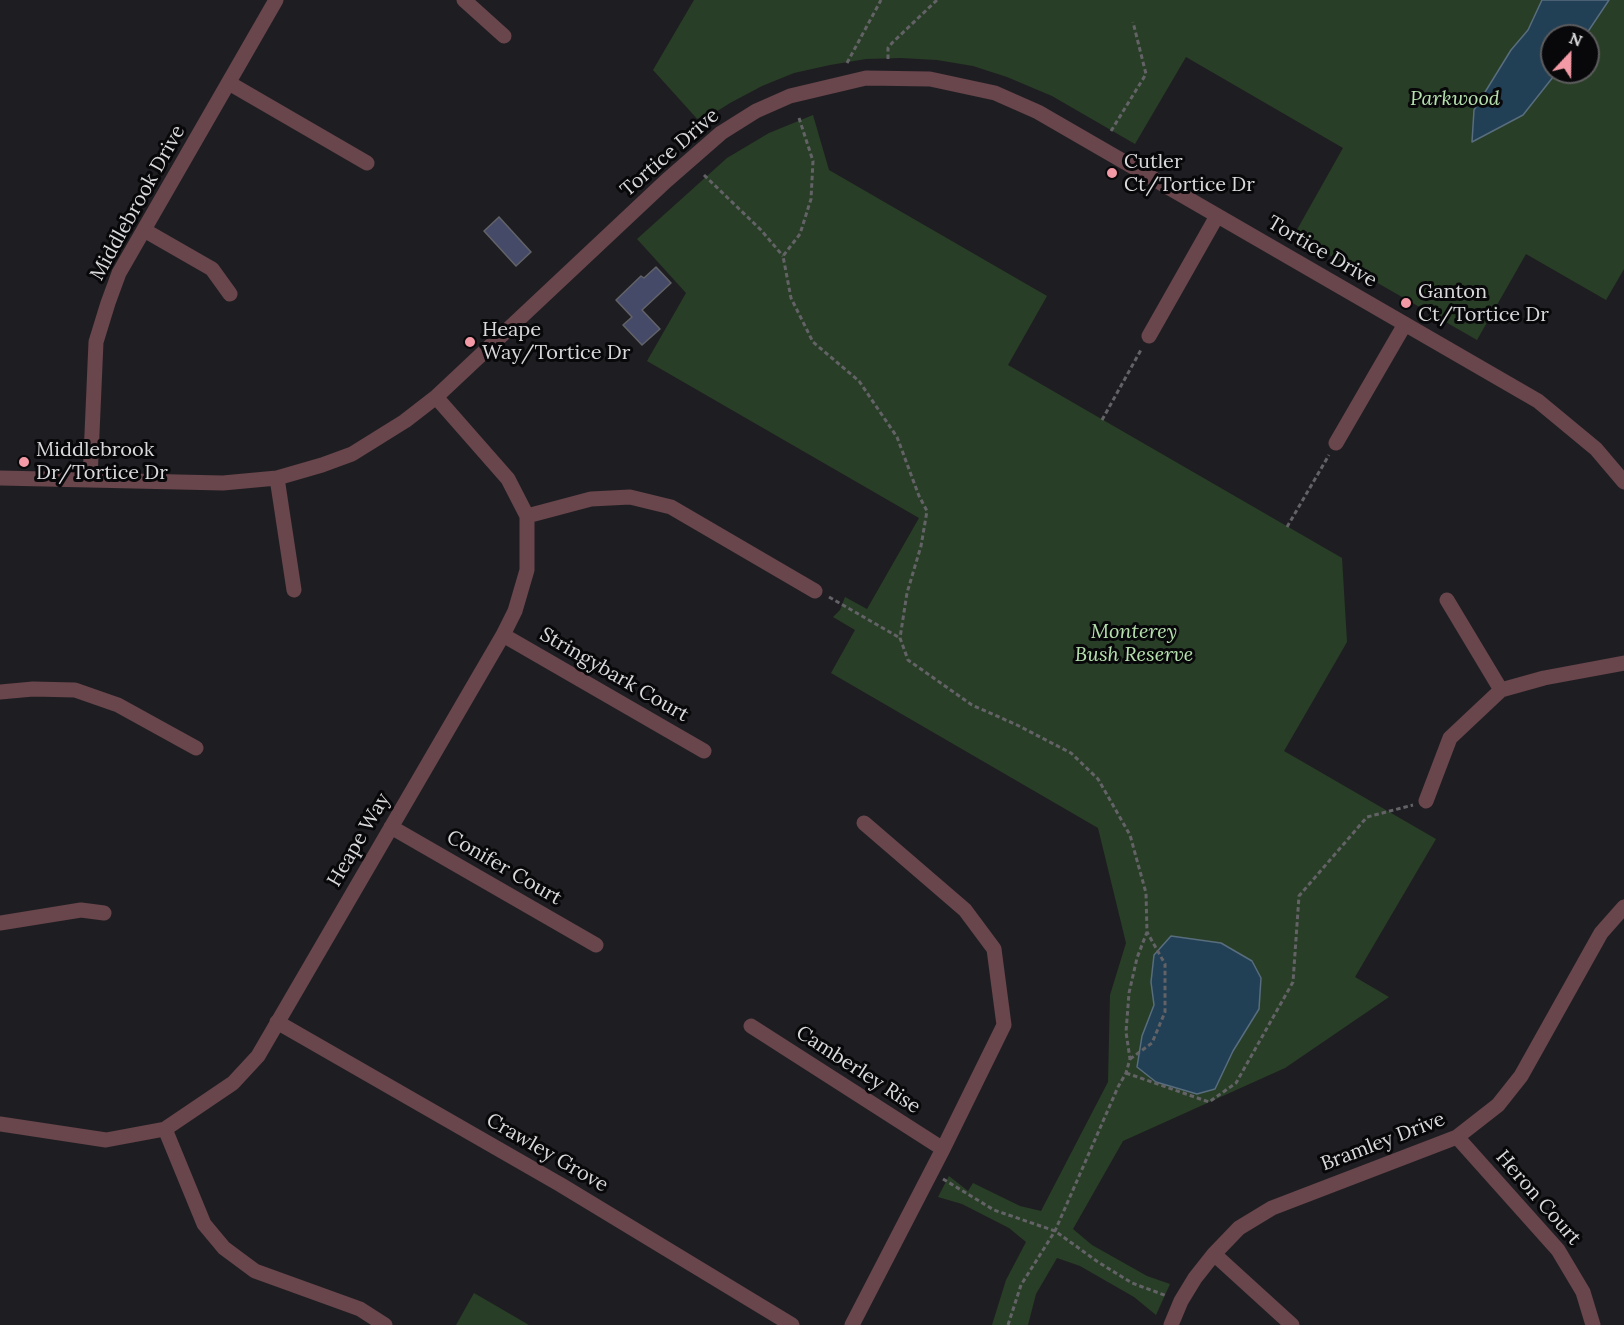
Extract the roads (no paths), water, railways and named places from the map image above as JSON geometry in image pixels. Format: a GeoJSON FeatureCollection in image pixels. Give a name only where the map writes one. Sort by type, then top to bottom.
{"type":"FeatureCollection","features":[{"type":"Feature","properties":{"kind":"street","name":"Middlebrook Drive"},"geometry":{"type":"LineString","coordinates":[[90,479],[96,342],[119,273],[276,0]]}},
{"type":"Feature","properties":{"kind":"street"},"geometry":{"type":"LineString","coordinates":[[464,0],[504,36]]}},
{"type":"Feature","properties":{"kind":"street","name":"Tortice Drive"},"geometry":{"type":"LineString","coordinates":[[0,478],[223,483],[277,478],[352,454],[405,421],[436,397],[657,189],[721,133],[756,111],[790,96],[866,78],[930,80],[994,93],[1038,112],[1538,401],[1596,448],[1624,482]]}},
{"type":"Feature","properties":{"kind":"street"},"geometry":{"type":"LineString","coordinates":[[229,84],[367,164]]}},
{"type":"Feature","properties":{"kind":"street"},"geometry":{"type":"LineString","coordinates":[[1149,336],[1217,216]]}},
{"type":"Feature","properties":{"kind":"street"},"geometry":{"type":"LineString","coordinates":[[144,230],[212,269],[230,294]]}},
{"type":"Feature","properties":{"kind":"street"},"geometry":{"type":"LineString","coordinates":[[1336,443],[1405,324]]}},
{"type":"Feature","properties":{"kind":"street","name":"Heape Way"},"geometry":{"type":"LineString","coordinates":[[0,1124],[106,1140],[165,1129],[233,1083],[258,1056],[503,635],[515,611],[527,570],[527,516],[508,479],[436,397]]}},
{"type":"Feature","properties":{"kind":"street"},"geometry":{"type":"LineString","coordinates":[[277,478],[294,590]]}},
{"type":"Feature","properties":{"kind":"street"},"geometry":{"type":"LineString","coordinates":[[527,516],[591,499],[630,496],[671,507],[815,591]]}},
{"type":"Feature","properties":{"kind":"street"},"geometry":{"type":"LineString","coordinates":[[1447,600],[1501,690]]}},
{"type":"Feature","properties":{"kind":"street","name":"Stringybark Court"},"geometry":{"type":"LineString","coordinates":[[503,635],[704,751]]}},
{"type":"Feature","properties":{"kind":"street"},"geometry":{"type":"LineString","coordinates":[[1426,801],[1450,738],[1501,690],[1544,678],[1624,663]]}},
{"type":"Feature","properties":{"kind":"street"},"geometry":{"type":"LineString","coordinates":[[0,692],[33,689],[75,690],[118,705],[196,748]]}},
{"type":"Feature","properties":{"kind":"street"},"geometry":{"type":"LineString","coordinates":[[852,1325],[1004,1025],[994,949],[965,910],[864,823]]}},
{"type":"Feature","properties":{"kind":"street","name":"Conifer Court"},"geometry":{"type":"LineString","coordinates":[[391,827],[596,945]]}},
{"type":"Feature","properties":{"kind":"street","name":"Bramley Drive"},"geometry":{"type":"LineString","coordinates":[[1171,1325],[1181,1301],[1195,1278],[1239,1228],[1272,1208],[1457,1137],[1498,1105],[1521,1076],[1601,933],[1624,907]]}},
{"type":"Feature","properties":{"kind":"street"},"geometry":{"type":"LineString","coordinates":[[0,923],[81,910],[104,913]]}},
{"type":"Feature","properties":{"kind":"street","name":"Crawley Grove"},"geometry":{"type":"LineString","coordinates":[[277,1022],[561,1185],[792,1325]]}},
{"type":"Feature","properties":{"kind":"street","name":"Camberley Rise"},"geometry":{"type":"LineString","coordinates":[[751,1026],[943,1149]]}},
{"type":"Feature","properties":{"kind":"street"},"geometry":{"type":"LineString","coordinates":[[165,1129],[204,1224],[224,1248],[255,1271],[360,1309],[385,1325]]}},
{"type":"Feature","properties":{"kind":"street","name":"Heron Court"},"geometry":{"type":"LineString","coordinates":[[1457,1137],[1558,1250],[1583,1292],[1593,1325]]}},
{"type":"Feature","properties":{"kind":"street"},"geometry":{"type":"LineString","coordinates":[[1214,1254],[1292,1325]]}},
{"type":"Feature","properties":{"kind":"water"},"geometry":{"type":"Polygon","coordinates":[[[1542,0],[1609,0],[1593,24],[1540,24],[1540,84],[1548,84],[1523,115],[1472,142],[1474,110],[1511,50],[1528,30],[1542,0]]]}},
{"type":"Feature","properties":{"kind":"water"},"geometry":{"type":"Polygon","coordinates":[[[1171,936],[1221,943],[1252,961],[1261,978],[1259,1009],[1233,1051],[1215,1089],[1197,1094],[1156,1082],[1137,1067],[1142,1036],[1154,1005],[1151,982],[1154,955],[1171,936]]]}},
{"type":"Feature","properties":{"kind":"place","name":"Cutler Ct/Tortice Dr"},"geometry":{"type":"Point","coordinates":[1112,173]}},
{"type":"Feature","properties":{"kind":"place","name":"Ganton Ct/Tortice Dr"},"geometry":{"type":"Point","coordinates":[1406,303]}},
{"type":"Feature","properties":{"kind":"place","name":"Heape Way/Tortice Dr"},"geometry":{"type":"Point","coordinates":[470,342]}},
{"type":"Feature","properties":{"kind":"place","name":"Middlebrook Dr/Tortice Dr"},"geometry":{"type":"Point","coordinates":[24,462]}},
{"type":"Feature","properties":{"kind":"park label","name":"Parkwood"},"geometry":{"type":"Point","coordinates":[1455,99]}},
{"type":"Feature","properties":{"kind":"park label","name":"Monterey Bush Reserve"},"geometry":{"type":"Point","coordinates":[1134,644]}}]}
